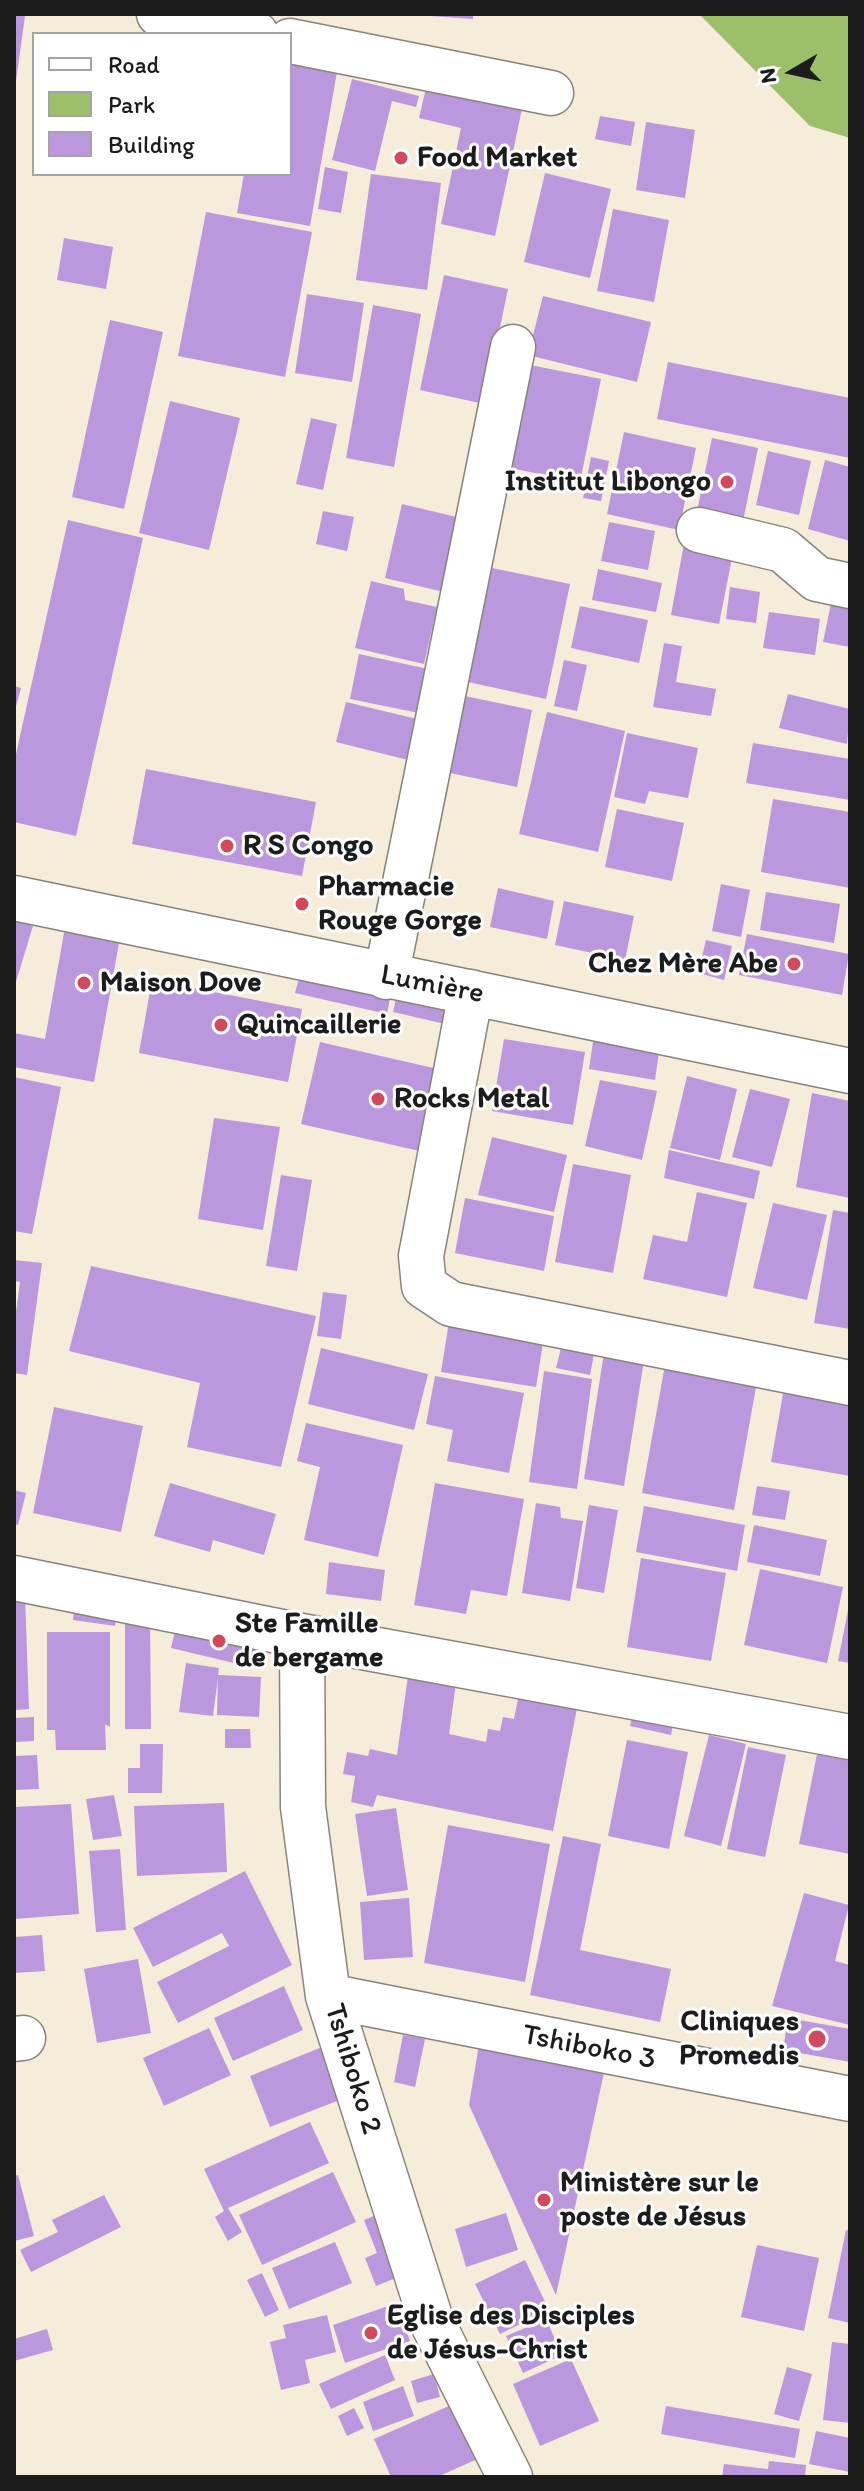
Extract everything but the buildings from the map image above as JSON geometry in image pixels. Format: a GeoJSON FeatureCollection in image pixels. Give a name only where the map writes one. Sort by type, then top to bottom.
{"type":"FeatureCollection","features":[{"type":"Feature","properties":{"kind":"street"},"geometry":{"type":"LineString","coordinates":[[159,14],[246,32]]}},
{"type":"Feature","properties":{"kind":"street"},"geometry":{"type":"LineString","coordinates":[[292,41],[551,93]]}},
{"type":"Feature","properties":{"kind":"street"},"geometry":{"type":"LineString","coordinates":[[386,977],[513,347]]}},
{"type":"Feature","properties":{"kind":"street"},"geometry":{"type":"LineString","coordinates":[[699,530],[783,550],[817,579],[850,586]]}},
{"type":"Feature","properties":{"kind":"street","name":"Lumière"},"geometry":{"type":"LineString","coordinates":[[14,898],[850,1071]]}},
{"type":"Feature","properties":{"kind":"street"},"geometry":{"type":"LineString","coordinates":[[471,992],[421,1256],[424,1286],[451,1304],[850,1383]]}},
{"type":"Feature","properties":{"kind":"street"},"geometry":{"type":"LineString","coordinates":[[14,1578],[302,1636],[850,1737]]}},
{"type":"Feature","properties":{"kind":"street","name":"Tshiboko 2"},"geometry":{"type":"LineString","coordinates":[[302,1636],[303,1807],[328,1996],[431,2320],[510,2477]]}},
{"type":"Feature","properties":{"kind":"street","name":"Tshiboko 3"},"geometry":{"type":"LineString","coordinates":[[328,1996],[850,2099]]}},
{"type":"Feature","properties":{"kind":"green space"},"geometry":{"type":"Polygon","coordinates":[[[699,14],[850,14],[850,138],[810,126],[699,14]]]}},
{"type":"Feature","properties":{"kind":"place","name":"Food Market"},"geometry":{"type":"Point","coordinates":[401,158]}},
{"type":"Feature","properties":{"kind":"place","name":"Institut Libongo"},"geometry":{"type":"Point","coordinates":[727,482]}},
{"type":"Feature","properties":{"kind":"place","name":"R S Congo"},"geometry":{"type":"Point","coordinates":[227,846]}},
{"type":"Feature","properties":{"kind":"place","name":"Pharmacie Rouge Gorge"},"geometry":{"type":"Point","coordinates":[302,904]}},
{"type":"Feature","properties":{"kind":"place","name":"Chez Mère Abe"},"geometry":{"type":"Point","coordinates":[794,964]}},
{"type":"Feature","properties":{"kind":"place","name":"Maison Dove"},"geometry":{"type":"Point","coordinates":[84,983]}},
{"type":"Feature","properties":{"kind":"place","name":"Quincaillerie"},"geometry":{"type":"Point","coordinates":[221,1025]}},
{"type":"Feature","properties":{"kind":"place","name":"Rocks Metal"},"geometry":{"type":"Point","coordinates":[378,1099]}},
{"type":"Feature","properties":{"kind":"place","name":"Ste Famille de bergame"},"geometry":{"type":"Point","coordinates":[219,1641]}},
{"type":"Feature","properties":{"kind":"place","name":"Cliniques Promedis"},"geometry":{"type":"Point","coordinates":[817,2039]}},
{"type":"Feature","properties":{"kind":"place","name":"Ministère sur le poste de Jésus"},"geometry":{"type":"Point","coordinates":[544,2200]}},
{"type":"Feature","properties":{"kind":"place","name":"Eglise des Disciples de Jésus-Christ"},"geometry":{"type":"Point","coordinates":[371,2333]}}]}
